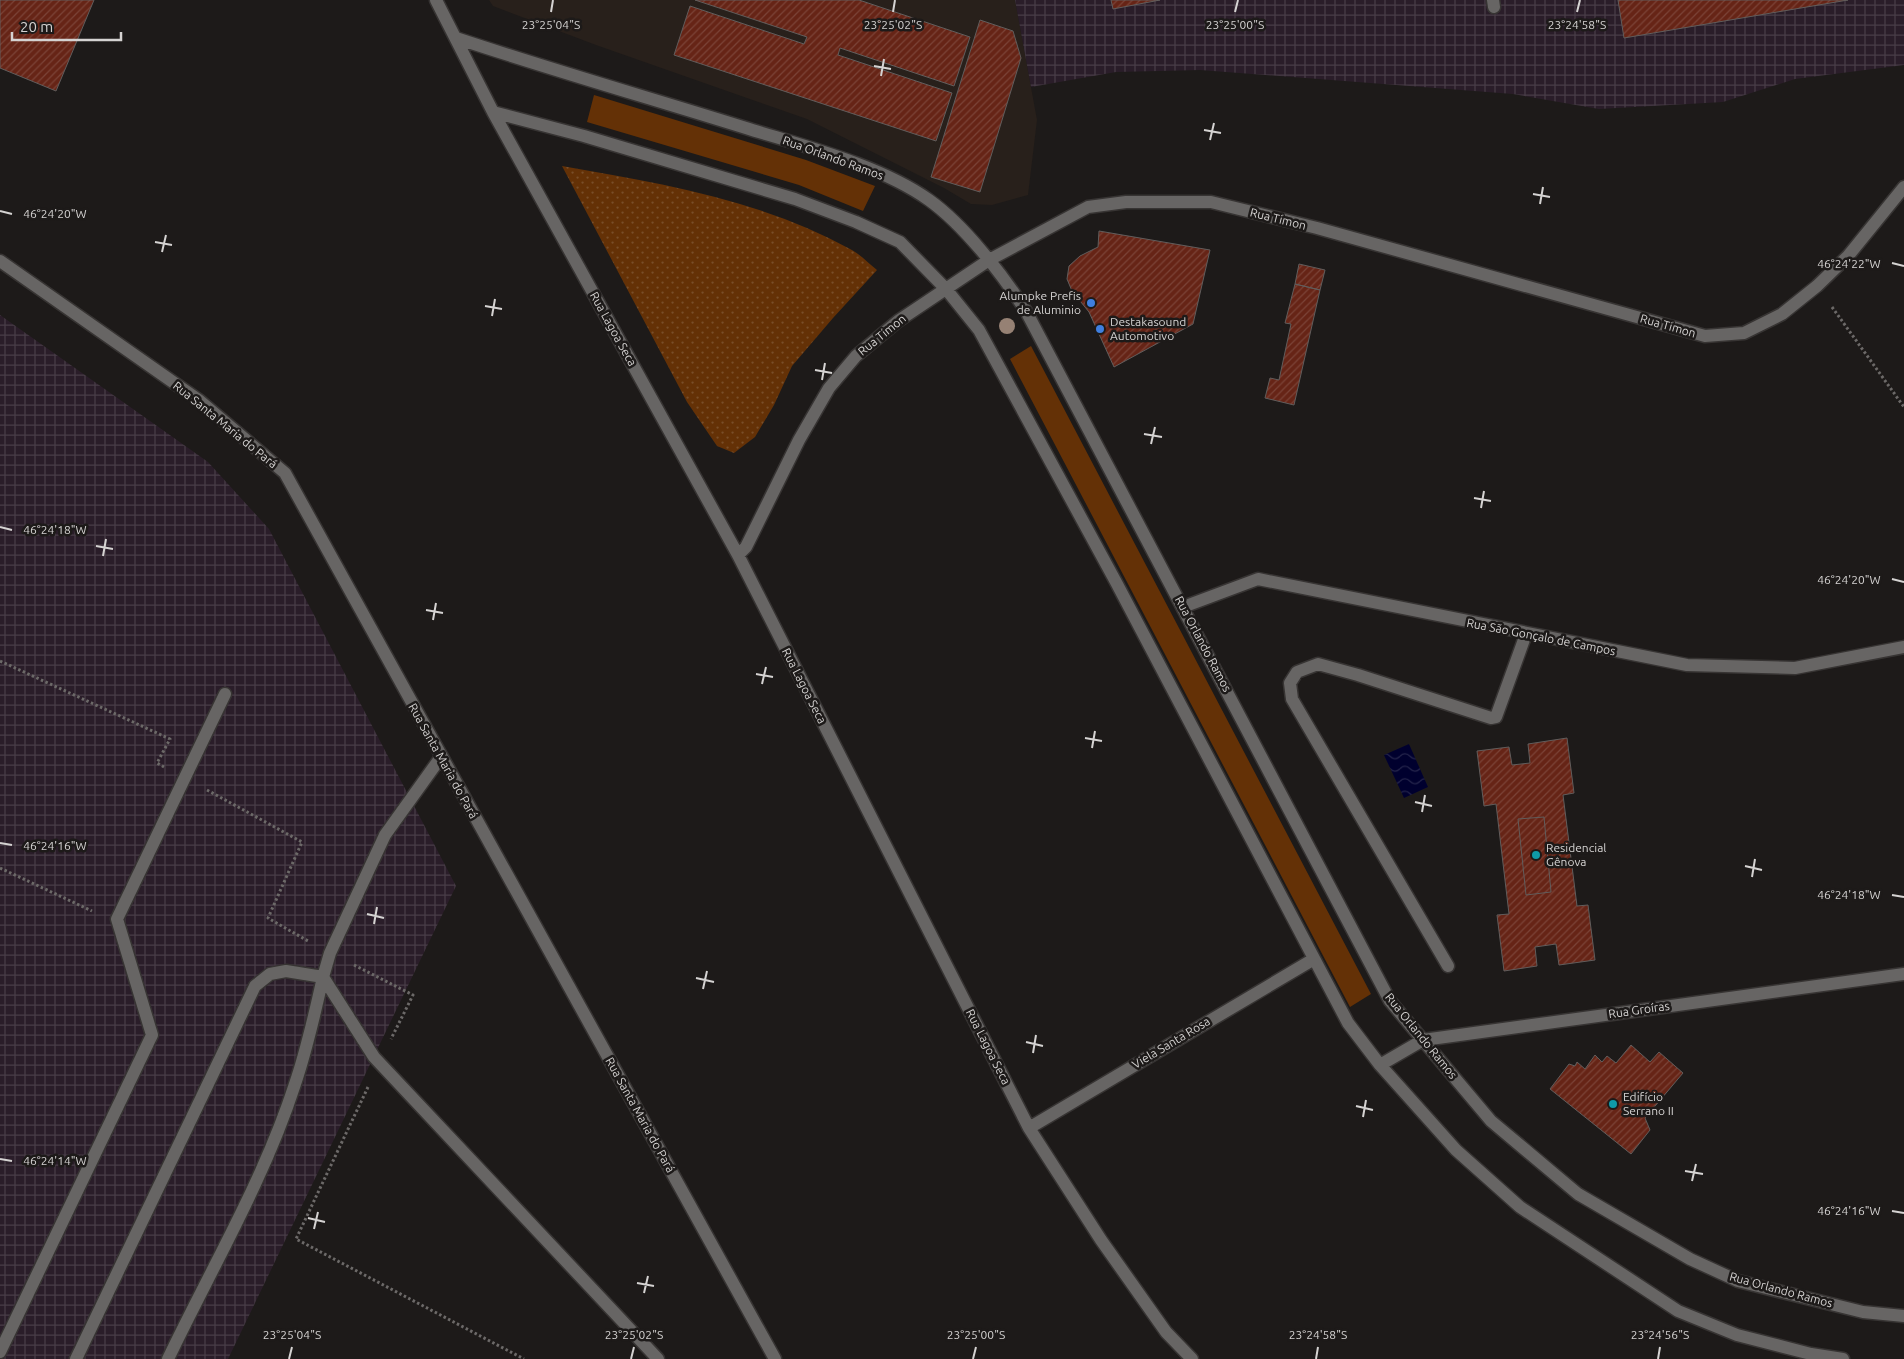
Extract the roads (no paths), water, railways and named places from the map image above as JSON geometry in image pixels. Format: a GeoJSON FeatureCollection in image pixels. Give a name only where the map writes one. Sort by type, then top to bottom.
{"type":"FeatureCollection","features":[{"type":"Feature","properties":{"kind":"street","name":"Rua Lagoa Seca"},"geometry":{"type":"LineString","coordinates":[[436,0],[493,112],[738,555],[1029,1128],[1101,1240],[1166,1332],[1192,1359]]}},
{"type":"Feature","properties":{"kind":"street","name":"Rua Orlando Ramos"},"geometry":{"type":"LineString","coordinates":[[456,38],[810,148],[881,174],[927,198],[942,210],[988,260],[1026,311],[1390,1001],[1491,1121],[1541,1165],[1578,1194],[1682,1254],[1738,1281],[1863,1312],[1904,1316]]}},
{"type":"Feature","properties":{"kind":"street"},"geometry":{"type":"LineString","coordinates":[[493,112],[565,131],[795,199],[856,222],[900,242],[946,289],[979,330],[1117,584],[1348,1023],[1380,1065],[1456,1150],[1520,1207],[1678,1311],[1737,1335],[1811,1354],[1843,1359]]}},
{"type":"Feature","properties":{"kind":"street","name":"Rua Timon"},"geometry":{"type":"LineString","coordinates":[[738,555],[746,546],[799,440],[830,388],[856,356],[880,335],[988,260],[1088,207],[1126,202],[1211,202],[1317,228],[1705,336],[1744,333],[1782,314],[1817,286],[1848,256],[1904,187]]}},
{"type":"Feature","properties":{"kind":"street","name":"Rua Santa Maria do Pará"},"geometry":{"type":"LineString","coordinates":[[0,260],[200,401],[285,474],[775,1359]]}},
{"type":"Feature","properties":{"kind":"street","name":"Rua São Gonçalo de Campos"},"geometry":{"type":"LineString","coordinates":[[1183,606],[1258,579],[1687,665],[1796,668],[1904,647]]}},
{"type":"Feature","properties":{"kind":"street"},"geometry":{"type":"LineString","coordinates":[[1448,966],[1292,699],[1290,683],[1297,672],[1318,664],[1496,718],[1526,634]]}},
{"type":"Feature","properties":{"kind":"street"},"geometry":{"type":"LineString","coordinates":[[0,1352],[152,1035],[117,919],[225,694]]}},
{"type":"Feature","properties":{"kind":"street"},"geometry":{"type":"LineString","coordinates":[[168,1359],[263,1165],[295,1086],[311,1033],[322,978],[330,953],[385,835],[441,757]]}},
{"type":"Feature","properties":{"kind":"street","name":"Viela Santa Rosa"},"geometry":{"type":"LineString","coordinates":[[1029,1128],[1314,959]]}},
{"type":"Feature","properties":{"kind":"street"},"geometry":{"type":"LineString","coordinates":[[76,1359],[255,986],[270,974],[286,971],[322,978],[374,1057],[658,1359]]}},
{"type":"Feature","properties":{"kind":"street","name":"Rua Groíras"},"geometry":{"type":"LineString","coordinates":[[1380,1065],[1423,1040],[1904,974]]}},
{"type":"Feature","properties":{"kind":"water"},"geometry":{"type":"Polygon","coordinates":[[[1409,744],[1428,787],[1404,798],[1384,755],[1409,744]]]}},
{"type":"Feature","properties":{"kind":"place","name":"Alumpke Prefis de Aluminio"},"geometry":{"type":"Point","coordinates":[1091,303]}},
{"type":"Feature","properties":{"kind":"place","name":"Destakasound Automotivo"},"geometry":{"type":"Point","coordinates":[1100,329]}},
{"type":"Feature","properties":{"kind":"place","name":"Residencial Gênova"},"geometry":{"type":"Point","coordinates":[1536,855]}},
{"type":"Feature","properties":{"kind":"place","name":"Edifício Serrano II"},"geometry":{"type":"Point","coordinates":[1613,1104]}}]}
